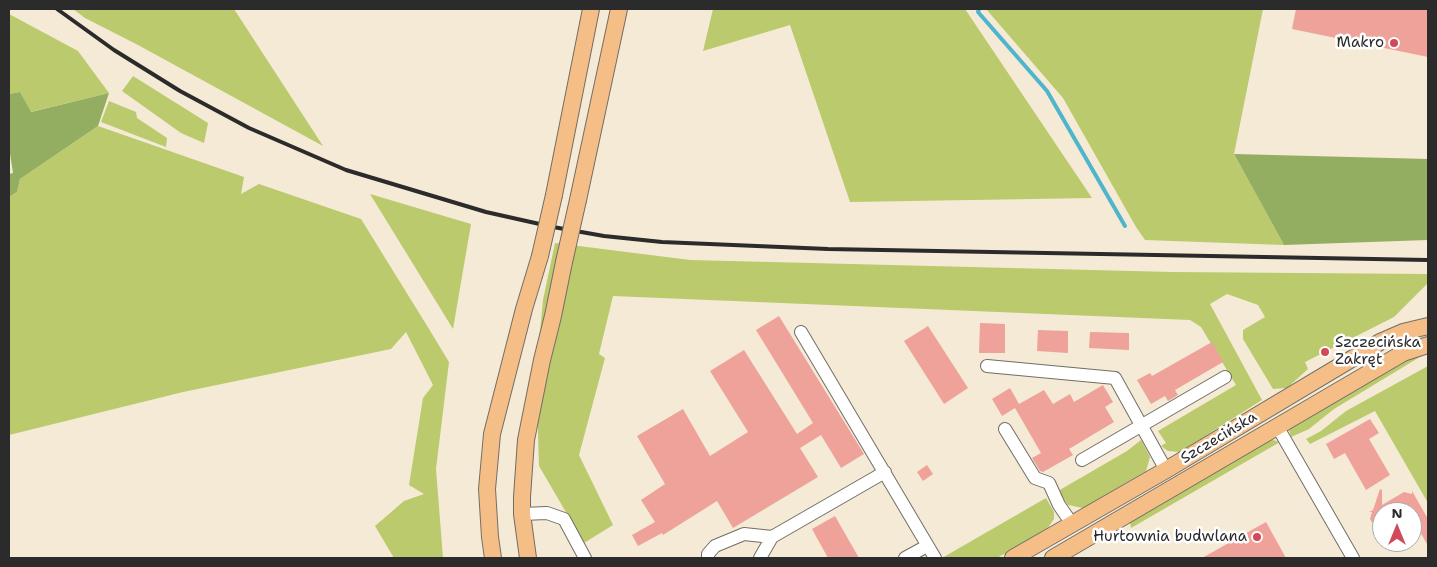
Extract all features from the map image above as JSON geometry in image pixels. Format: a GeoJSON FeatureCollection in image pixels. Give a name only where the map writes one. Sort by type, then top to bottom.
{"type":"FeatureCollection","features":[{"type":"Feature","properties":{"kind":"main road"},"geometry":{"type":"LineString","coordinates":[[493,558],[487,489],[492,434],[524,309],[540,256],[591,9]]}},
{"type":"Feature","properties":{"kind":"main road"},"geometry":{"type":"LineString","coordinates":[[528,558],[522,514],[526,440],[619,9]]}},
{"type":"Feature","properties":{"kind":"main road","name":"Szczecińska"},"geometry":{"type":"LineString","coordinates":[[1013,558],[1166,470],[1380,342],[1403,332],[1428,326]]}},
{"type":"Feature","properties":{"kind":"main road","name":"Szczecińska"},"geometry":{"type":"LineString","coordinates":[[1052,558],[1403,353],[1428,345]]}},
{"type":"Feature","properties":{"kind":"lane"},"geometry":{"type":"LineString","coordinates":[[801,332],[935,558]]}},
{"type":"Feature","properties":{"kind":"lane"},"geometry":{"type":"LineString","coordinates":[[987,366],[1114,378],[1166,470]]}},
{"type":"Feature","properties":{"kind":"lane"},"geometry":{"type":"LineString","coordinates":[[1082,460],[1225,377]]}},
{"type":"Feature","properties":{"kind":"lane"},"geometry":{"type":"LineString","coordinates":[[1277,426],[1354,558]]}},
{"type":"Feature","properties":{"kind":"lane"},"geometry":{"type":"LineString","coordinates":[[1005,429],[1035,478],[1049,483],[1059,505],[1072,524]]}},
{"type":"Feature","properties":{"kind":"lane"},"geometry":{"type":"LineString","coordinates":[[760,558],[772,536],[884,472]]}},
{"type":"Feature","properties":{"kind":"lane"},"geometry":{"type":"LineString","coordinates":[[522,514],[547,513],[564,520],[585,558]]}},
{"type":"Feature","properties":{"kind":"lane"},"geometry":{"type":"LineString","coordinates":[[708,558],[708,554],[715,546],[744,534],[772,536]]}},
{"type":"Feature","properties":{"kind":"lane"},"geometry":{"type":"LineString","coordinates":[[906,558],[928,546]]}},
{"type":"Feature","properties":{"kind":"green space"},"geometry":{"type":"Polygon","coordinates":[[[73,9],[234,9],[323,146],[85,18],[73,9]]]}},
{"type":"Feature","properties":{"kind":"green space"},"geometry":{"type":"Polygon","coordinates":[[[713,9],[965,9],[1092,198],[850,202],[790,25],[703,51],[713,9]]]}},
{"type":"Feature","properties":{"kind":"green space"},"geometry":{"type":"Polygon","coordinates":[[[986,9],[1263,9],[1234,154],[1284,245],[1145,240],[1063,98],[986,9]]]}},
{"type":"Feature","properties":{"kind":"green space"},"geometry":{"type":"Polygon","coordinates":[[[9,14],[78,51],[109,93],[30,112],[20,92],[9,94],[9,14]]]}},
{"type":"Feature","properties":{"kind":"green space"},"geometry":{"type":"Polygon","coordinates":[[[133,76],[208,123],[204,143],[181,133],[122,91],[133,76]]]}},
{"type":"Feature","properties":{"kind":"green space"},"geometry":{"type":"Polygon","coordinates":[[[20,92],[31,112],[109,93],[98,126],[20,179],[17,192],[9,197],[9,174],[13,173],[9,147],[9,94],[20,92]]]}},
{"type":"Feature","properties":{"kind":"green space"},"geometry":{"type":"Polygon","coordinates":[[[109,101],[136,112],[137,118],[167,138],[166,147],[101,122],[109,101]]]}},
{"type":"Feature","properties":{"kind":"green space"},"geometry":{"type":"Polygon","coordinates":[[[98,126],[244,177],[241,194],[259,184],[361,219],[449,362],[436,469],[443,558],[394,558],[375,526],[404,501],[424,494],[409,485],[423,398],[433,385],[406,332],[391,349],[183,392],[9,435],[9,197],[17,192],[20,179],[98,126]]]}},
{"type":"Feature","properties":{"kind":"green space"},"geometry":{"type":"Polygon","coordinates":[[[1234,154],[1428,159],[1428,240],[1284,245],[1234,154]]]}},
{"type":"Feature","properties":{"kind":"green space"},"geometry":{"type":"Polygon","coordinates":[[[370,194],[471,224],[453,329],[370,194]]]}},
{"type":"Feature","properties":{"kind":"green space"},"geometry":{"type":"Polygon","coordinates":[[[555,243],[690,260],[1172,272],[1428,274],[1428,283],[1394,317],[1305,362],[1308,369],[1287,388],[1273,389],[1243,339],[1243,330],[1265,317],[1258,305],[1227,294],[1210,304],[1262,400],[1180,452],[1168,451],[1161,446],[1166,443],[1158,431],[1236,385],[1201,327],[1190,320],[613,296],[599,354],[605,358],[579,455],[613,525],[584,543],[539,466],[538,354],[543,300],[555,243]]]}},
{"type":"Feature","properties":{"kind":"green space"},"geometry":{"type":"Polygon","coordinates":[[[1428,342],[1428,352],[1334,409],[1309,429],[1291,437],[1290,425],[1428,342]]]}},
{"type":"Feature","properties":{"kind":"green space"},"geometry":{"type":"Polygon","coordinates":[[[1428,366],[1428,503],[1375,411],[1310,444],[1306,439],[1321,431],[1346,411],[1428,366]]]}},
{"type":"Feature","properties":{"kind":"green space"},"geometry":{"type":"Polygon","coordinates":[[[1266,438],[1280,442],[1131,528],[1130,522],[1266,438]]]}},
{"type":"Feature","properties":{"kind":"green space"},"geometry":{"type":"Polygon","coordinates":[[[1141,440],[1150,457],[1146,471],[1083,508],[1068,505],[1058,491],[1127,451],[1141,440]]]}},
{"type":"Feature","properties":{"kind":"green space"},"geometry":{"type":"Polygon","coordinates":[[[1046,498],[1054,512],[1054,519],[1047,529],[997,558],[942,558],[1046,498]]]}},
{"type":"Feature","properties":{"kind":"building","name":"Makro"},"geometry":{"type":"Polygon","coordinates":[[[1296,9],[1428,9],[1428,57],[1292,29],[1296,9]]]}},
{"type":"Feature","properties":{"kind":"building"},"geometry":{"type":"Polygon","coordinates":[[[779,316],[864,454],[841,468],[821,435],[800,448],[818,477],[733,528],[717,501],[663,535],[662,533],[638,546],[632,535],[655,522],[641,500],[665,484],[637,436],[683,409],[710,456],[748,432],[710,371],[744,350],[797,434],[813,423],[756,330],[779,316]]]}},
{"type":"Feature","properties":{"kind":"building"},"geometry":{"type":"Polygon","coordinates":[[[980,323],[1005,324],[1005,353],[979,353],[980,323]]]}},
{"type":"Feature","properties":{"kind":"building"},"geometry":{"type":"Polygon","coordinates":[[[928,326],[968,388],[944,404],[904,341],[928,326]]]}},
{"type":"Feature","properties":{"kind":"building"},"geometry":{"type":"Polygon","coordinates":[[[1038,330],[1068,331],[1068,353],[1037,351],[1038,330]]]}},
{"type":"Feature","properties":{"kind":"building"},"geometry":{"type":"Polygon","coordinates":[[[1090,332],[1129,333],[1129,350],[1089,348],[1090,332]]]}},
{"type":"Feature","properties":{"kind":"building"},"geometry":{"type":"Polygon","coordinates":[[[1212,342],[1223,362],[1175,390],[1178,395],[1168,401],[1165,396],[1151,404],[1137,380],[1150,373],[1152,376],[1212,342]]]}},
{"type":"Feature","properties":{"kind":"building"},"geometry":{"type":"Polygon","coordinates":[[[1103,385],[1113,402],[1105,407],[1114,422],[1069,449],[1073,455],[1043,472],[1040,471],[1032,458],[1041,453],[1015,408],[1002,416],[992,399],[1010,388],[1019,404],[1044,390],[1053,404],[1070,394],[1074,402],[1103,385]]]}},
{"type":"Feature","properties":{"kind":"building"},"geometry":{"type":"Polygon","coordinates":[[[1370,419],[1379,433],[1369,439],[1390,475],[1366,490],[1345,453],[1334,459],[1326,444],[1370,419]]]}},
{"type":"Feature","properties":{"kind":"building"},"geometry":{"type":"Polygon","coordinates":[[[927,465],[933,474],[923,481],[917,472],[927,465]]]}},
{"type":"Feature","properties":{"kind":"building"},"geometry":{"type":"Polygon","coordinates":[[[1380,489],[1382,490],[1382,502],[1376,502],[1380,489]]]}},
{"type":"Feature","properties":{"kind":"building"},"geometry":{"type":"Polygon","coordinates":[[[1412,491],[1418,502],[1387,502],[1404,492],[1412,494],[1412,491]]]}},
{"type":"Feature","properties":{"kind":"building"},"geometry":{"type":"Polygon","coordinates":[[[1422,508],[1428,519],[1428,546],[1422,535],[1422,508]]]}},
{"type":"Feature","properties":{"kind":"building"},"geometry":{"type":"Polygon","coordinates":[[[835,516],[859,558],[828,558],[812,529],[835,516]]]}},
{"type":"Feature","properties":{"kind":"building","name":"Hurtownia budwlana"},"geometry":{"type":"Polygon","coordinates":[[[1266,522],[1286,558],[1202,558],[1266,522]]]}},
{"type":"Feature","properties":{"kind":"waterway"},"geometry":{"type":"LineString","coordinates":[[979,9],[978,12],[1047,91],[1125,226]]}},
{"type":"Feature","properties":{"kind":"railway"},"geometry":{"type":"LineString","coordinates":[[57,9],[114,50],[180,91],[249,128],[346,170],[486,212],[553,227],[604,236],[662,242],[828,249],[1428,260]]}},
{"type":"Feature","properties":{"kind":"place","name":"Makro"},"geometry":{"type":"Point","coordinates":[1394,43]}},
{"type":"Feature","properties":{"kind":"place","name":"Szczecińska Zakręt"},"geometry":{"type":"Point","coordinates":[1325,352]}},
{"type":"Feature","properties":{"kind":"place","name":"Hurtownia budwlana"},"geometry":{"type":"Point","coordinates":[1257,537]}}]}
